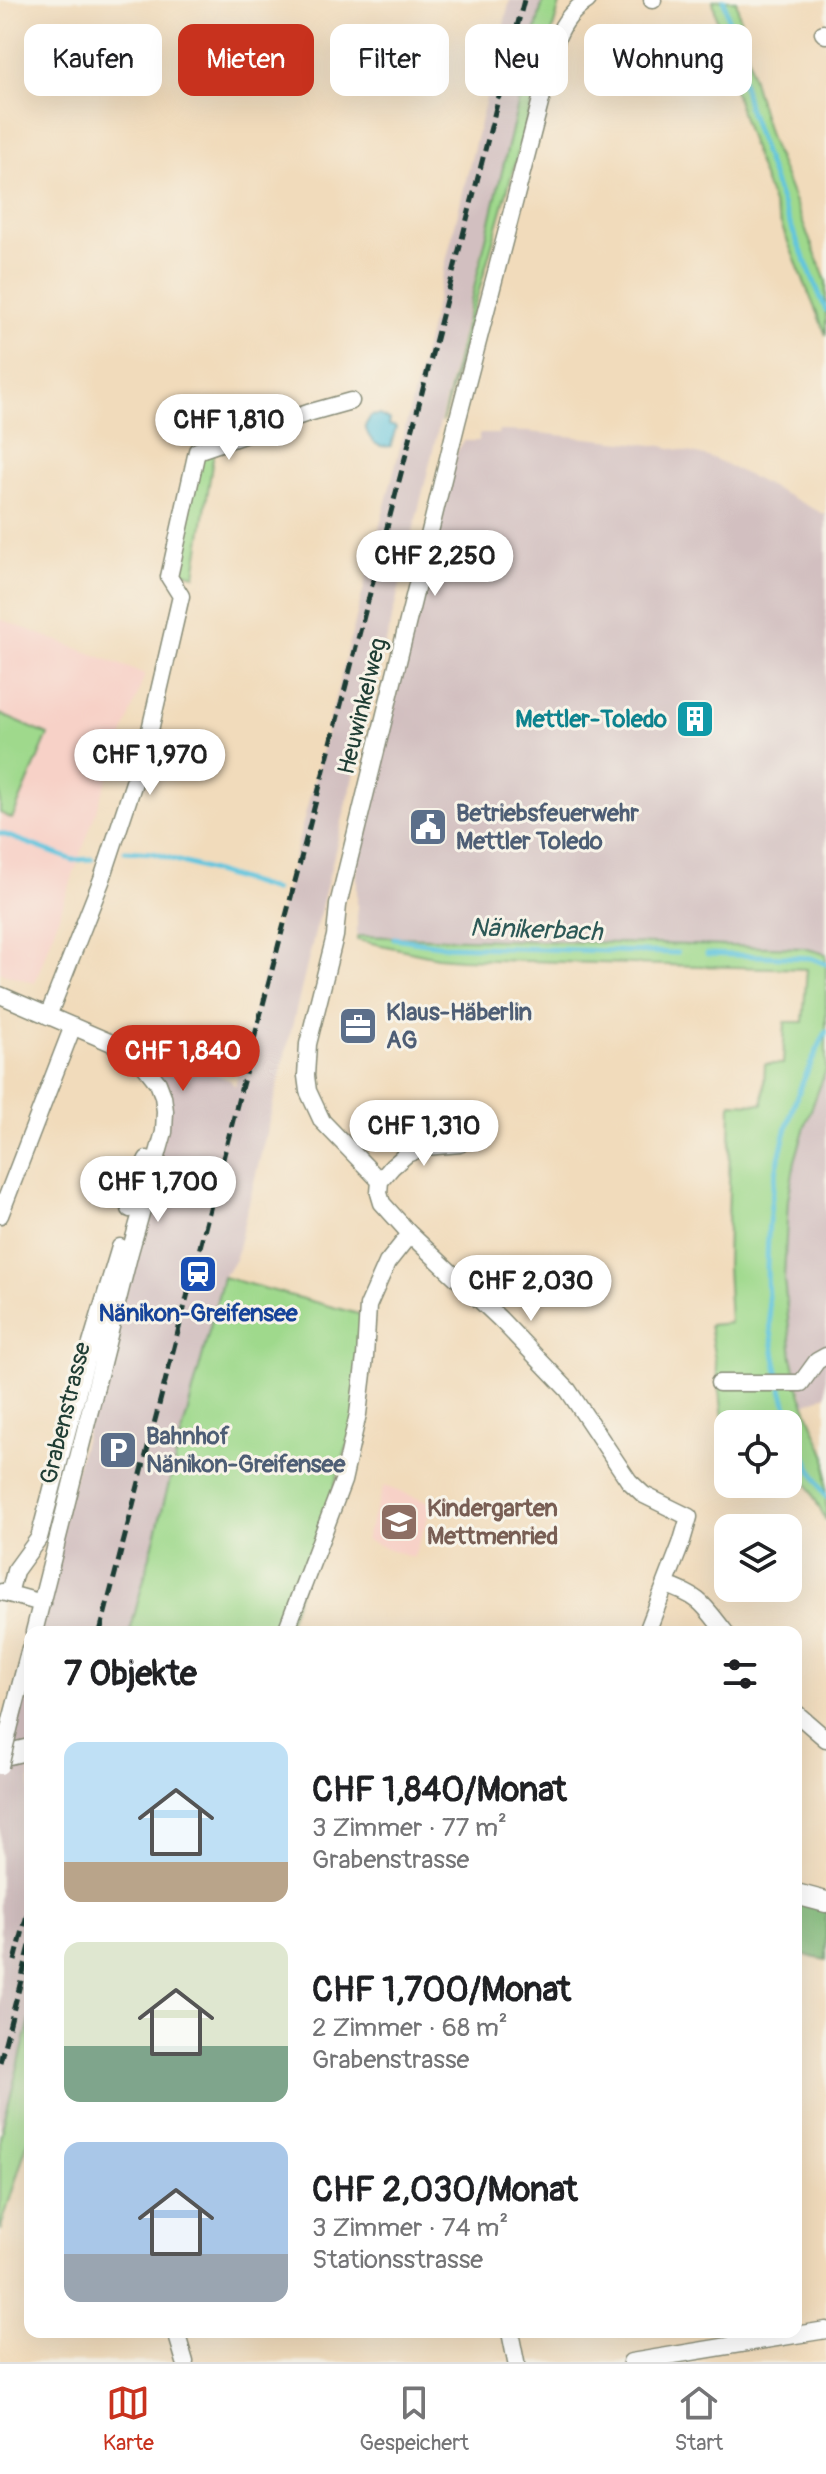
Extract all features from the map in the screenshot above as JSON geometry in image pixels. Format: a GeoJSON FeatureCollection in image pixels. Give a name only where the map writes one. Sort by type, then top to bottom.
{"type":"FeatureCollection","features":[{"type":"Feature","properties":{"kind":"street","name":"Heuwinkelweg"},"geometry":{"type":"LineString","coordinates":[[380,1181],[332,1133],[314,1107],[306,1076],[308,1044],[335,936],[338,905],[457,422],[557,38],[570,14],[588,0]]}},
{"type":"Feature","properties":{"kind":"street"},"geometry":{"type":"LineString","coordinates":[[48,1016],[102,879],[147,743],[181,596],[169,577],[197,451],[351,401]]}},
{"type":"Feature","properties":{"kind":"street"},"geometry":{"type":"LineString","coordinates":[[0,995],[73,1026],[0,1215]]}},
{"type":"Feature","properties":{"kind":"street","name":"Grabenstrasse"},"geometry":{"type":"LineString","coordinates":[[36,1626],[164,1132],[165,1111],[158,1083],[148,1069],[127,1051],[73,1026]]}},
{"type":"Feature","properties":{"kind":"street"},"geometry":{"type":"LineString","coordinates":[[460,1144],[415,1150],[392,1167],[380,1181],[382,1203],[568,1390],[629,1481],[644,1495],[689,1517],[649,1626]]}},
{"type":"Feature","properties":{"kind":"street"},"geometry":{"type":"LineString","coordinates":[[42,1603],[4,1592],[39,1538],[137,1181],[147,1157],[158,1155]]}},
{"type":"Feature","properties":{"kind":"street"},"geometry":{"type":"LineString","coordinates":[[288,1626],[343,1481],[358,1414],[368,1306],[387,1263],[410,1234]]}},
{"type":"Feature","properties":{"kind":"street"},"geometry":{"type":"LineString","coordinates":[[719,1383],[801,1383],[817,1361],[826,1356]]}},
{"type":"Feature","properties":{"kind":"street"},"geometry":{"type":"LineString","coordinates":[[666,1585],[705,1603],[721,1626]]}},
{"type":"Feature","properties":{"kind":"street"},"geometry":{"type":"LineString","coordinates":[[0,1766],[24,1671]]}},
{"type":"Feature","properties":{"kind":"street"},"geometry":{"type":"LineString","coordinates":[[802,1718],[826,1739]]}},
{"type":"Feature","properties":{"kind":"street"},"geometry":{"type":"LineString","coordinates":[[0,1756],[24,1750]]}},
{"type":"Feature","properties":{"kind":"street"},"geometry":{"type":"LineString","coordinates":[[802,1896],[826,1902]]}},
{"type":"Feature","properties":{"kind":"street"},"geometry":{"type":"LineString","coordinates":[[802,2334],[826,2330]]}},
{"type":"Feature","properties":{"kind":"street"},"geometry":{"type":"LineString","coordinates":[[178,2338],[185,2362]]}},
{"type":"Feature","properties":{"kind":"street"},"geometry":{"type":"LineString","coordinates":[[511,2338],[516,2362]]}},
{"type":"Feature","properties":{"kind":"street"},"geometry":{"type":"LineString","coordinates":[[631,2362],[777,2338]]}},
{"type":"Feature","properties":{"kind":"shaded area"},"geometry":{"type":"Polygon","coordinates":[[[510,0],[543,0],[537,24],[504,24],[510,0]]]}},
{"type":"Feature","properties":{"kind":"shaded area"},"geometry":{"type":"Polygon","coordinates":[[[487,96],[520,96],[235,1260],[223,1277],[132,1626],[36,1626],[164,1132],[148,1069],[167,1054],[230,1080],[235,1086],[409,413],[487,96]]]}},
{"type":"Feature","properties":{"kind":"shaded area","name":"Mettler-Toledo"},"geometry":{"type":"Polygon","coordinates":[[[499,431],[662,446],[697,454],[715,459],[826,515],[826,954],[804,948],[357,936],[357,852],[456,453],[464,441],[479,441],[479,434],[498,434],[499,431]]]}},
{"type":"Feature","properties":{"kind":"shaded area"},"geometry":{"type":"Polygon","coordinates":[[[0,619],[145,674],[35,983],[0,972],[0,619]]]}},
{"type":"Feature","properties":{"kind":"shaded area"},"geometry":{"type":"Polygon","coordinates":[[[826,1070],[826,1395],[805,1404],[790,1346],[784,1239],[795,1161],[826,1070]]]}},
{"type":"Feature","properties":{"kind":"shaded area","name":"Kindergarten Mettmenried"},"geometry":{"type":"Polygon","coordinates":[[[384,1486],[433,1504],[413,1558],[365,1540],[384,1486]]]}},
{"type":"Feature","properties":{"kind":"shaded area"},"geometry":{"type":"Polygon","coordinates":[[[24,1670],[24,2043],[0,2137],[0,1756],[24,1670]]]}},
{"type":"Feature","properties":{"kind":"green space"},"geometry":{"type":"Polygon","coordinates":[[[543,0],[561,0],[554,24],[537,24],[543,0]]]}},
{"type":"Feature","properties":{"kind":"green space"},"geometry":{"type":"Polygon","coordinates":[[[713,0],[736,0],[741,24],[718,24],[713,0]]]}},
{"type":"Feature","properties":{"kind":"green space"},"geometry":{"type":"Polygon","coordinates":[[[752,75],[770,139],[826,281],[826,335],[776,212],[736,96],[752,96],[752,75]]]}},
{"type":"Feature","properties":{"kind":"green space"},"geometry":{"type":"Polygon","coordinates":[[[520,96],[534,96],[442,422],[520,96]]]}},
{"type":"Feature","properties":{"kind":"green space"},"geometry":{"type":"Polygon","coordinates":[[[215,445],[195,575],[171,569],[197,451],[215,445]]]}},
{"type":"Feature","properties":{"kind":"green space"},"geometry":{"type":"Polygon","coordinates":[[[0,714],[48,735],[12,819],[0,813],[0,714]]]}},
{"type":"Feature","properties":{"kind":"green space"},"geometry":{"type":"Polygon","coordinates":[[[357,936],[804,948],[826,954],[826,1070],[795,1161],[788,1200],[784,1278],[792,1357],[801,1395],[826,1457],[826,1521],[802,1474],[802,1410],[722,1410],[709,1325],[730,1323],[727,1266],[731,1103],[763,1104],[765,1064],[783,1064],[785,1022],[803,1022],[807,969],[461,959],[357,940],[357,936]]]}},
{"type":"Feature","properties":{"kind":"green space"},"geometry":{"type":"Polygon","coordinates":[[[223,1277],[366,1316],[358,1414],[288,1626],[132,1626],[223,1277]]]}},
{"type":"Feature","properties":{"kind":"green space"},"geometry":{"type":"Polygon","coordinates":[[[802,1896],[826,1902],[826,1960],[802,1955],[802,1896]]]}},
{"type":"Feature","properties":{"kind":"green space"},"geometry":{"type":"Polygon","coordinates":[[[24,2043],[24,2153],[0,2231],[0,2137],[24,2043]]]}},
{"type":"Feature","properties":{"kind":"water"},"geometry":{"type":"Polygon","coordinates":[[[379,415],[390,420],[389,425],[396,427],[391,446],[377,445],[365,426],[371,416],[379,415]]]}},
{"type":"Feature","properties":{"kind":"waterway"},"geometry":{"type":"LineString","coordinates":[[724,0],[749,110],[783,207],[826,310]]}},
{"type":"Feature","properties":{"kind":"waterway","name":"Nänikerbach"},"geometry":{"type":"LineString","coordinates":[[0,833],[73,860],[92,859]]}},
{"type":"Feature","properties":{"kind":"waterway","name":"Nänikerbach"},"geometry":{"type":"LineString","coordinates":[[125,851],[153,853],[274,890]]}},
{"type":"Feature","properties":{"kind":"waterway","name":"Nänikerbach"},"geometry":{"type":"LineString","coordinates":[[394,938],[445,946],[677,953]]}},
{"type":"Feature","properties":{"kind":"waterway","name":"Nänikerbach"},"geometry":{"type":"LineString","coordinates":[[707,954],[811,958],[826,964]]}},
{"type":"Feature","properties":{"kind":"waterway"},"geometry":{"type":"LineString","coordinates":[[826,1032],[797,1096],[780,1153],[771,1203],[767,1254],[768,1304],[786,1404],[803,1452],[826,1497]]}},
{"type":"Feature","properties":{"kind":"railway"},"geometry":{"type":"LineString","coordinates":[[102,1626],[524,0]]}},
{"type":"Feature","properties":{"kind":"railway"},"geometry":{"type":"LineString","coordinates":[[15,1961],[24,1926]]}},
{"type":"Feature","properties":{"kind":"railway"},"geometry":{"type":"LineString","coordinates":[[0,2062],[24,1969]]}},
{"type":"Feature","properties":{"kind":"place","name":"Mettler-Toledo"},"geometry":{"type":"Point","coordinates":[695,719]}},
{"type":"Feature","properties":{"kind":"place","name":"Betriebsfeuerwehr Mettler Toledo"},"geometry":{"type":"Point","coordinates":[428,827]}},
{"type":"Feature","properties":{"kind":"place","name":"Klaus-Häberlin AG"},"geometry":{"type":"Point","coordinates":[358,1026]}},
{"type":"Feature","properties":{"kind":"place","name":"Nänikon-Greifensee"},"geometry":{"type":"Point","coordinates":[198,1274]}},
{"type":"Feature","properties":{"kind":"place","name":"Bahnhof Nänikon-Greifensee"},"geometry":{"type":"Point","coordinates":[118,1450]}},
{"type":"Feature","properties":{"kind":"place","name":"Kindergarten Mettmenried"},"geometry":{"type":"Point","coordinates":[399,1522]}}]}
